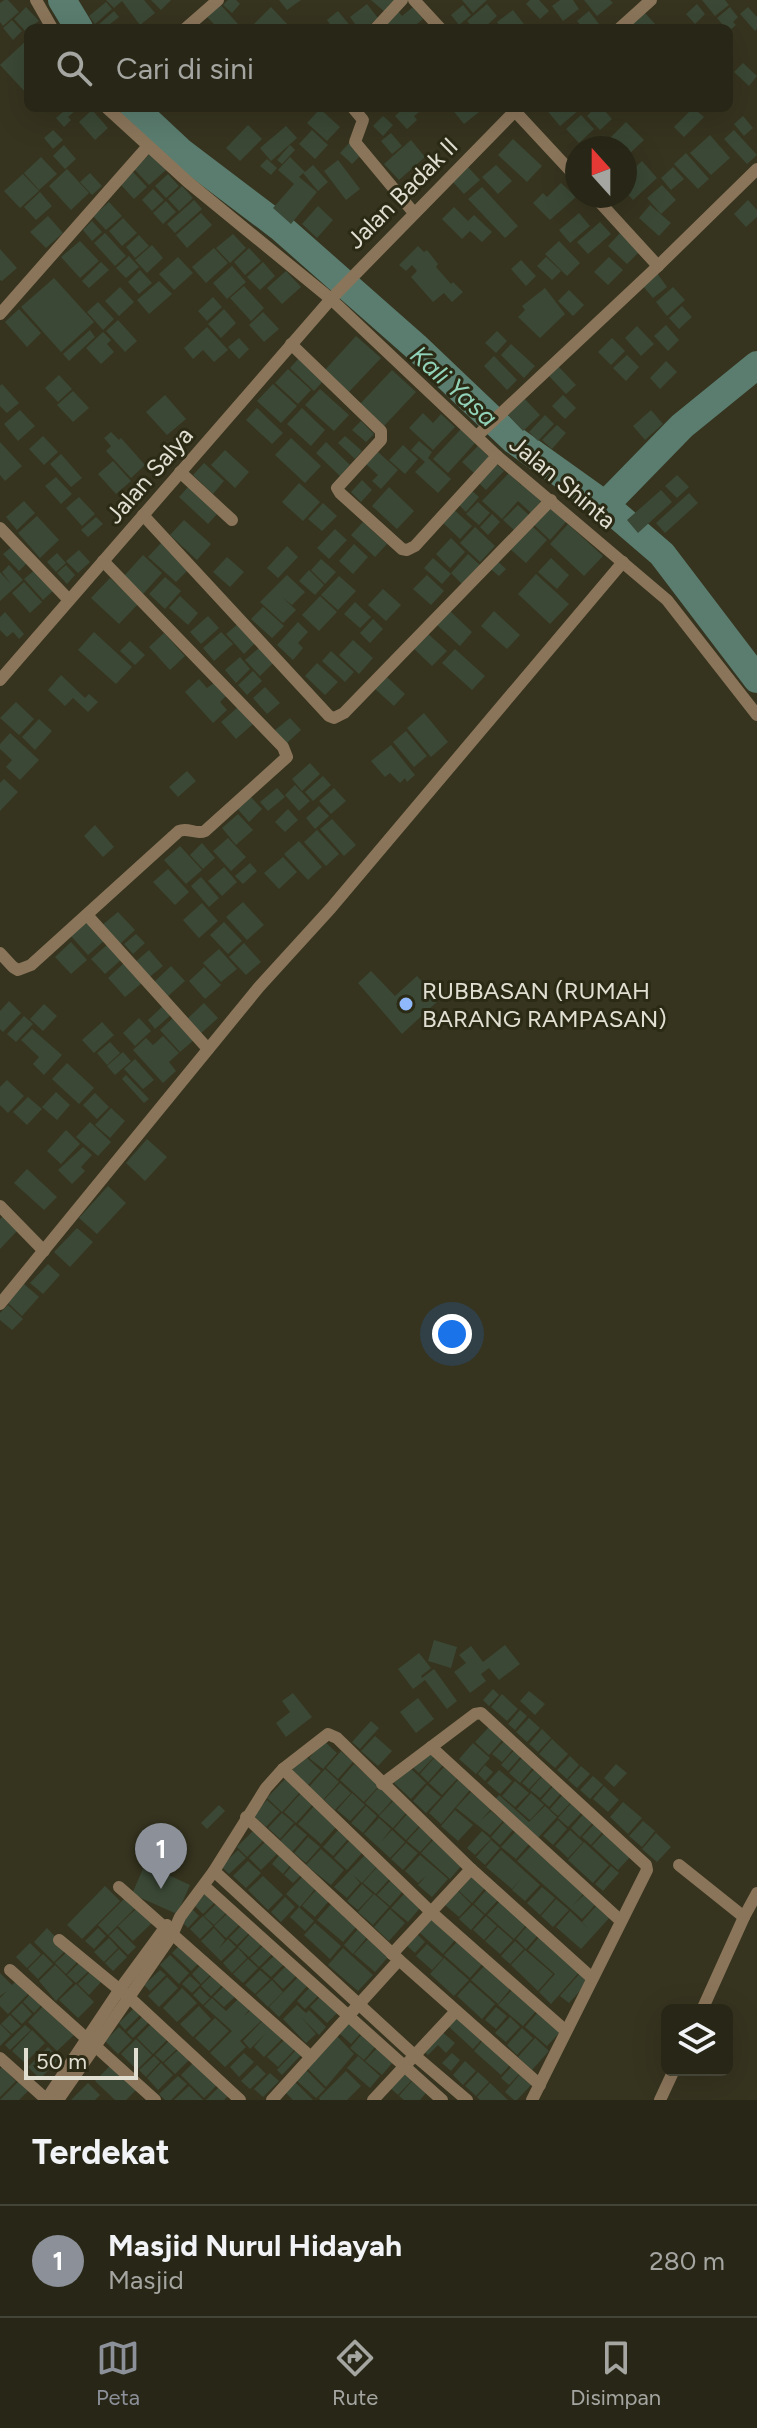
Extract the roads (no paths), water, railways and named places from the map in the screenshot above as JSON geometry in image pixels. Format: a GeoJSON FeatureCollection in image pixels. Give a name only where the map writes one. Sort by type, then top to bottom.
{"type":"FeatureCollection","features":[{"type":"Feature","properties":{"kind":"street"},"geometry":{"type":"LineString","coordinates":[[36,0],[50,24]]}},
{"type":"Feature","properties":{"kind":"street"},"geometry":{"type":"LineString","coordinates":[[191,24],[218,0]]}},
{"type":"Feature","properties":{"kind":"street"},"geometry":{"type":"LineString","coordinates":[[380,24],[402,0]]}},
{"type":"Feature","properties":{"kind":"street"},"geometry":{"type":"LineString","coordinates":[[414,0],[436,24]]}},
{"type":"Feature","properties":{"kind":"street"},"geometry":{"type":"LineString","coordinates":[[624,24],[651,0]]}},
{"type":"Feature","properties":{"kind":"street","name":"Jalan Shinta"},"geometry":{"type":"LineString","coordinates":[[111,112],[188,182],[334,295],[497,456],[667,600],[757,715]]}},
{"type":"Feature","properties":{"kind":"street"},"geometry":{"type":"LineString","coordinates":[[356,112],[363,120],[355,142],[414,213]]}},
{"type":"Feature","properties":{"kind":"street","name":"Jalan Badak II"},"geometry":{"type":"LineString","coordinates":[[334,295],[519,112]]}},
{"type":"Feature","properties":{"kind":"street"},"geometry":{"type":"LineString","coordinates":[[521,112],[565,164]]}},
{"type":"Feature","properties":{"kind":"street"},"geometry":{"type":"LineString","coordinates":[[0,314],[148,146]]}},
{"type":"Feature","properties":{"kind":"street"},"geometry":{"type":"LineString","coordinates":[[478,435],[757,169]]}},
{"type":"Feature","properties":{"kind":"street"},"geometry":{"type":"LineString","coordinates":[[605,208],[658,266]]}},
{"type":"Feature","properties":{"kind":"street","name":"Jalan Salya"},"geometry":{"type":"LineString","coordinates":[[0,680],[334,295]]}},
{"type":"Feature","properties":{"kind":"street"},"geometry":{"type":"LineString","coordinates":[[291,344],[381,431],[381,440],[337,488],[402,549],[409,550],[415,546],[497,456]]}},
{"type":"Feature","properties":{"kind":"street"},"geometry":{"type":"LineString","coordinates":[[180,472],[232,520]]}},
{"type":"Feature","properties":{"kind":"street"},"geometry":{"type":"LineString","coordinates":[[143,515],[334,718],[344,713],[551,500]]}},
{"type":"Feature","properties":{"kind":"street"},"geometry":{"type":"LineString","coordinates":[[0,528],[69,600]]}},
{"type":"Feature","properties":{"kind":"street"},"geometry":{"type":"LineString","coordinates":[[0,953],[13,967],[23,970],[179,831],[205,831],[287,757],[283,747],[103,561]]}},
{"type":"Feature","properties":{"kind":"street"},"geometry":{"type":"LineString","coordinates":[[1,1302],[259,987],[331,908],[623,562]]}},
{"type":"Feature","properties":{"kind":"street"},"geometry":{"type":"LineString","coordinates":[[87,915],[208,1049]]}},
{"type":"Feature","properties":{"kind":"street"},"geometry":{"type":"LineString","coordinates":[[0,1206],[44,1251]]}},
{"type":"Feature","properties":{"kind":"street"},"geometry":{"type":"LineString","coordinates":[[382,1784],[475,1714],[481,1713],[644,1861],[647,1870],[532,2100]]}},
{"type":"Feature","properties":{"kind":"street"},"geometry":{"type":"LineString","coordinates":[[0,2058],[46,2100],[204,1886],[266,1788],[283,1769],[328,1734],[337,1738],[471,1869],[592,1978]]}},
{"type":"Feature","properties":{"kind":"street"},"geometry":{"type":"LineString","coordinates":[[431,1747],[621,1921]]}},
{"type":"Feature","properties":{"kind":"street"},"geometry":{"type":"LineString","coordinates":[[283,1769],[431,1912],[566,2031]]}},
{"type":"Feature","properties":{"kind":"street"},"geometry":{"type":"LineString","coordinates":[[246,1817],[396,1957],[540,2085]]}},
{"type":"Feature","properties":{"kind":"street"},"geometry":{"type":"LineString","coordinates":[[679,1865],[744,1917]]}},
{"type":"Feature","properties":{"kind":"street"},"geometry":{"type":"LineString","coordinates":[[272,2100],[349,2015],[431,1912],[471,1869]]}},
{"type":"Feature","properties":{"kind":"street"},"geometry":{"type":"LineString","coordinates":[[214,1871],[467,2100]]}},
{"type":"Feature","properties":{"kind":"street"},"geometry":{"type":"LineString","coordinates":[[204,1886],[442,2100]]}},
{"type":"Feature","properties":{"kind":"street"},"geometry":{"type":"LineString","coordinates":[[119,1887],[311,2057]]}},
{"type":"Feature","properties":{"kind":"street"},"geometry":{"type":"LineString","coordinates":[[705,2004],[757,1893]]}},
{"type":"Feature","properties":{"kind":"street"},"geometry":{"type":"LineString","coordinates":[[276,1950],[284,1936]]}},
{"type":"Feature","properties":{"kind":"street"},"geometry":{"type":"LineString","coordinates":[[59,1940],[124,1993],[240,2100]]}},
{"type":"Feature","properties":{"kind":"street"},"geometry":{"type":"LineString","coordinates":[[10,1970],[155,2100]]}},
{"type":"Feature","properties":{"kind":"street"},"geometry":{"type":"LineString","coordinates":[[373,2100],[456,2011]]}},
{"type":"Feature","properties":{"kind":"street"},"geometry":{"type":"LineString","coordinates":[[58,2100],[91,2042]]}},
{"type":"Feature","properties":{"kind":"street"},"geometry":{"type":"LineString","coordinates":[[660,2100],[671,2076]]}},
{"type":"Feature","properties":{"kind":"waterway","name":"Kali Yasa"},"geometry":{"type":"LineString","coordinates":[[62,0],[77,24]]}},
{"type":"Feature","properties":{"kind":"waterway","name":"Kali Yasa"},"geometry":{"type":"LineString","coordinates":[[138,112],[181,152],[280,227],[415,346],[514,440],[605,505],[662,554],[757,679]]}},
{"type":"Feature","properties":{"kind":"waterway"},"geometry":{"type":"LineString","coordinates":[[605,505],[682,426],[757,365]]}},
{"type":"Feature","properties":{"kind":"place","name":"RUBBASAN (RUMAH BARANG RAMPASAN)"},"geometry":{"type":"Point","coordinates":[406,1004]}},
{"type":"Feature","properties":{"kind":"place","name":"Masjid Nurul Hidayah"},"geometry":{"type":"Point","coordinates":[161,1889]}}]}
